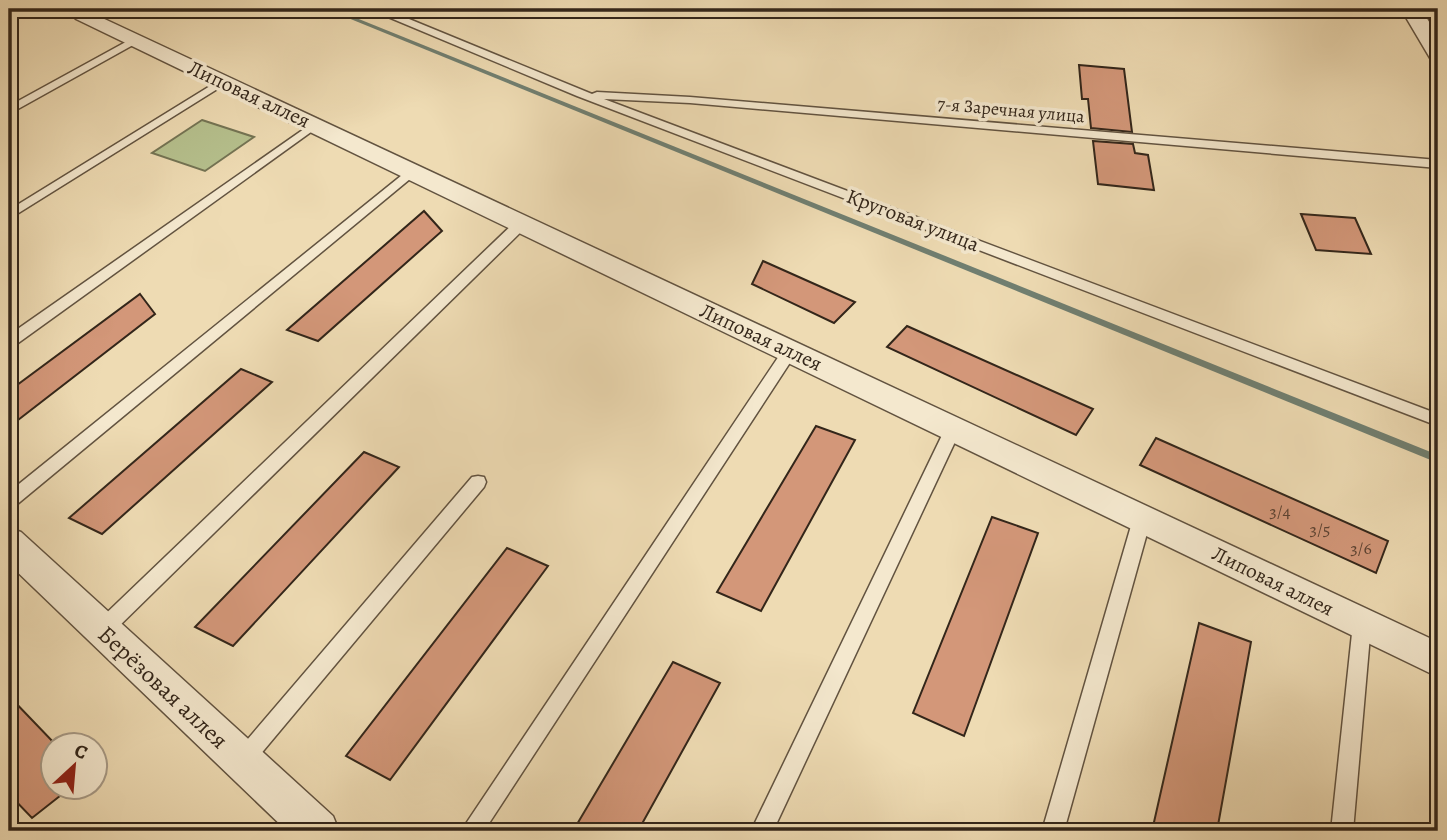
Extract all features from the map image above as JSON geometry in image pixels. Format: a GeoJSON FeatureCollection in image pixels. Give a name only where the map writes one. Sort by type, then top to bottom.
{"type":"FeatureCollection","features":[{"type":"Feature","properties":{"kind":"street"},"geometry":{"type":"LineString","coordinates":[[1411,9],[1438,53]]}},
{"type":"Feature","properties":{"kind":"street","name":"Липовая аллея"},"geometry":{"type":"LineString","coordinates":[[83,15],[1438,660]]}},
{"type":"Feature","properties":{"kind":"street","name":"Берёзовая аллея"},"geometry":{"type":"LineString","coordinates":[[9,542],[318,831]]}},
{"type":"Feature","properties":{"kind":"lane","name":"Круговая улица"},"geometry":{"type":"LineString","coordinates":[[374,9],[581,94],[1438,419]]}},
{"type":"Feature","properties":{"kind":"lane"},"geometry":{"type":"LineString","coordinates":[[403,20],[412,9]]}},
{"type":"Feature","properties":{"kind":"lane"},"geometry":{"type":"LineString","coordinates":[[9,111],[137,40]]}},
{"type":"Feature","properties":{"kind":"lane"},"geometry":{"type":"LineString","coordinates":[[9,215],[223,81]]}},
{"type":"Feature","properties":{"kind":"lane","name":"7-я Заречная улица"},"geometry":{"type":"LineString","coordinates":[[581,94],[690,100],[1438,163]]}},
{"type":"Feature","properties":{"kind":"lane"},"geometry":{"type":"LineString","coordinates":[[9,342],[314,125]]}},
{"type":"Feature","properties":{"kind":"lane"},"geometry":{"type":"LineString","coordinates":[[9,501],[412,171]]}},
{"type":"Feature","properties":{"kind":"lane"},"geometry":{"type":"LineString","coordinates":[[102,630],[522,223]]}},
{"type":"Feature","properties":{"kind":"lane"},"geometry":{"type":"LineString","coordinates":[[472,831],[790,351]]}},
{"type":"Feature","properties":{"kind":"lane"},"geometry":{"type":"LineString","coordinates":[[762,831],[953,429]]}},
{"type":"Feature","properties":{"kind":"lane"},"geometry":{"type":"LineString","coordinates":[[242,761],[478,482]]}},
{"type":"Feature","properties":{"kind":"lane"},"geometry":{"type":"LineString","coordinates":[[1053,831],[1142,519]]}},
{"type":"Feature","properties":{"kind":"lane"},"geometry":{"type":"LineString","coordinates":[[1342,831],[1362,624]]}},
{"type":"Feature","properties":{"kind":"green space"},"geometry":{"type":"Polygon","coordinates":[[[202,120],[254,137],[205,171],[152,153],[202,120]]]}},
{"type":"Feature","properties":{"kind":"building"},"geometry":{"type":"Polygon","coordinates":[[[1079,65],[1124,69],[1132,132],[1091,128],[1088,99],[1082,99],[1079,65]]]}},
{"type":"Feature","properties":{"kind":"building"},"geometry":{"type":"Polygon","coordinates":[[[1093,141],[1133,144],[1135,153],[1148,155],[1154,190],[1098,184],[1093,141]]]}},
{"type":"Feature","properties":{"kind":"building"},"geometry":{"type":"Polygon","coordinates":[[[424,211],[442,231],[318,341],[287,330],[424,211]]]}},
{"type":"Feature","properties":{"kind":"building"},"geometry":{"type":"Polygon","coordinates":[[[1301,214],[1355,218],[1371,254],[1316,250],[1301,214]]]}},
{"type":"Feature","properties":{"kind":"building"},"geometry":{"type":"Polygon","coordinates":[[[763,261],[855,302],[834,323],[752,284],[763,261]]]}},
{"type":"Feature","properties":{"kind":"building"},"geometry":{"type":"Polygon","coordinates":[[[140,294],[155,314],[9,427],[9,391],[140,294]]]}},
{"type":"Feature","properties":{"kind":"building"},"geometry":{"type":"Polygon","coordinates":[[[907,326],[1093,409],[1076,435],[887,347],[907,326]]]}},
{"type":"Feature","properties":{"kind":"building"},"geometry":{"type":"Polygon","coordinates":[[[241,369],[272,382],[102,534],[69,518],[241,369]]]}},
{"type":"Feature","properties":{"kind":"building"},"geometry":{"type":"Polygon","coordinates":[[[816,426],[855,440],[761,611],[717,592],[816,426]]]}},
{"type":"Feature","properties":{"kind":"building"},"geometry":{"type":"Polygon","coordinates":[[[1156,438],[1388,541],[1376,573],[1140,465],[1156,438]]]}},
{"type":"Feature","properties":{"kind":"building"},"geometry":{"type":"Polygon","coordinates":[[[364,452],[399,467],[233,646],[195,627],[364,452]]]}},
{"type":"Feature","properties":{"kind":"building"},"geometry":{"type":"Polygon","coordinates":[[[992,517],[1038,533],[964,736],[913,713],[992,517]]]}},
{"type":"Feature","properties":{"kind":"building"},"geometry":{"type":"Polygon","coordinates":[[[507,548],[548,566],[390,780],[346,756],[507,548]]]}},
{"type":"Feature","properties":{"kind":"building"},"geometry":{"type":"Polygon","coordinates":[[[1199,623],[1251,642],[1217,831],[1152,831],[1199,623]]]}},
{"type":"Feature","properties":{"kind":"building"},"geometry":{"type":"Polygon","coordinates":[[[673,662],[720,683],[638,831],[573,831],[673,662]]]}},
{"type":"Feature","properties":{"kind":"building"},"geometry":{"type":"Polygon","coordinates":[[[9,696],[44,732],[38,732],[38,802],[52,802],[32,818],[9,794],[9,696]]]}},
{"type":"Feature","properties":{"kind":"waterway"},"geometry":{"type":"LineString","coordinates":[[329,9],[1438,459]]}}]}
